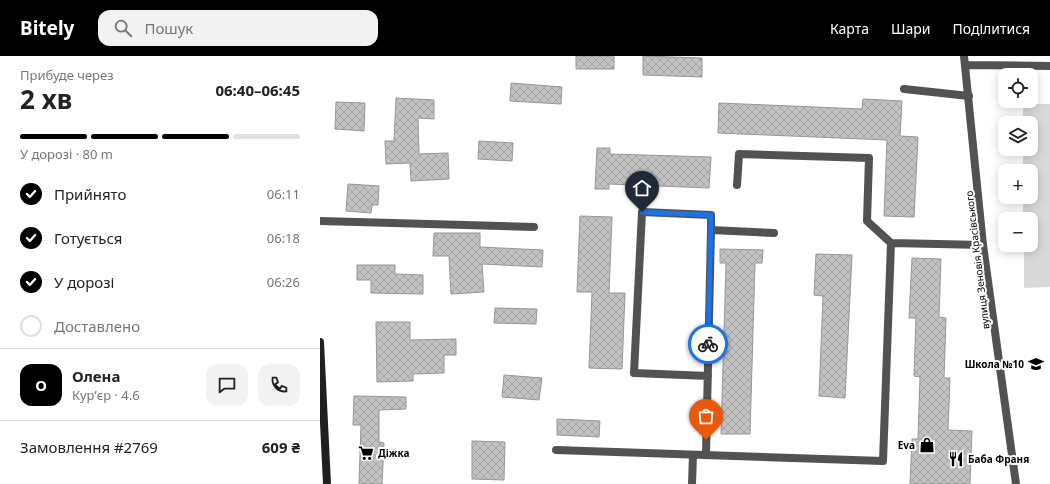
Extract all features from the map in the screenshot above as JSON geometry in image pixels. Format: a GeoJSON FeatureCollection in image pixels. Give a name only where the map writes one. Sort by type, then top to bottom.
{"type":"FeatureCollection","features":[{"type":"Feature","properties":{"kind":"main road"},"geometry":{"type":"LineString","coordinates":[[320,342],[327,484]]}},
{"type":"Feature","properties":{"kind":"street","name":"вулиця Зеновія Красівського"},"geometry":{"type":"LineString","coordinates":[[964,56],[983,245],[1016,484]]}},
{"type":"Feature","properties":{"kind":"street"},"geometry":{"type":"LineString","coordinates":[[966,65],[1050,66]]}},
{"type":"Feature","properties":{"kind":"street"},"geometry":{"type":"LineString","coordinates":[[904,89],[969,96]]}},
{"type":"Feature","properties":{"kind":"street"},"geometry":{"type":"LineString","coordinates":[[737,185],[739,154],[870,158],[867,221],[890,243],[983,245]]}},
{"type":"Feature","properties":{"kind":"street"},"geometry":{"type":"LineString","coordinates":[[706,455],[708,376],[711,215],[642,212],[634,373],[708,376]]}},
{"type":"Feature","properties":{"kind":"street"},"geometry":{"type":"LineString","coordinates":[[320,221],[534,227]]}},
{"type":"Feature","properties":{"kind":"street"},"geometry":{"type":"LineString","coordinates":[[711,230],[774,232]]}},
{"type":"Feature","properties":{"kind":"street"},"geometry":{"type":"LineString","coordinates":[[556,450],[883,461],[890,243]]}},
{"type":"Feature","properties":{"kind":"street"},"geometry":{"type":"LineString","coordinates":[[692,484],[693,455]]}},
{"type":"Feature","properties":{"kind":"shaded area"},"geometry":{"type":"Polygon","coordinates":[[[1038,104],[1050,104],[1050,287],[1024,288],[1024,252],[1038,252],[1038,212],[1023,212],[1023,204],[1038,204],[1038,164],[1023,164],[1023,156],[1038,156],[1038,116],[1023,116],[1023,108],[1038,108],[1038,104]]]}},
{"type":"Feature","properties":{"kind":"building"},"geometry":{"type":"Polygon","coordinates":[[[576,56],[614,56],[614,69],[576,69],[576,56]]]}},
{"type":"Feature","properties":{"kind":"building"},"geometry":{"type":"Polygon","coordinates":[[[643,56],[702,58],[702,77],[643,75],[643,56]]]}},
{"type":"Feature","properties":{"kind":"building"},"geometry":{"type":"Polygon","coordinates":[[[511,83],[562,87],[561,104],[510,101],[511,83]]]}},
{"type":"Feature","properties":{"kind":"building"},"geometry":{"type":"Polygon","coordinates":[[[396,98],[434,100],[434,119],[418,118],[419,154],[448,153],[449,179],[411,181],[410,163],[386,164],[385,141],[394,141],[396,98]]]}},
{"type":"Feature","properties":{"kind":"building"},"geometry":{"type":"Polygon","coordinates":[[[863,99],[902,101],[900,136],[918,137],[914,217],[884,216],[887,140],[718,133],[719,103],[862,109],[863,99]]]}},
{"type":"Feature","properties":{"kind":"building"},"geometry":{"type":"Polygon","coordinates":[[[336,102],[365,103],[364,131],[335,129],[336,102]]]}},
{"type":"Feature","properties":{"kind":"building"},"geometry":{"type":"Polygon","coordinates":[[[479,141],[513,143],[512,161],[478,159],[479,141]]]}},
{"type":"Feature","properties":{"kind":"building"},"geometry":{"type":"Polygon","coordinates":[[[597,148],[610,148],[610,154],[711,157],[709,188],[609,184],[609,189],[595,189],[597,148]]]}},
{"type":"Feature","properties":{"kind":"building"},"geometry":{"type":"Polygon","coordinates":[[[348,184],[379,186],[378,205],[372,205],[371,213],[346,211],[348,184]]]}},
{"type":"Feature","properties":{"kind":"building"},"geometry":{"type":"Polygon","coordinates":[[[580,216],[612,217],[609,293],[625,293],[622,369],[589,368],[592,292],[577,292],[580,216]]]}},
{"type":"Feature","properties":{"kind":"building"},"geometry":{"type":"Polygon","coordinates":[[[434,233],[480,233],[480,247],[543,250],[542,267],[482,264],[484,292],[451,294],[449,256],[433,256],[434,233]]]}},
{"type":"Feature","properties":{"kind":"building"},"geometry":{"type":"Polygon","coordinates":[[[720,249],[763,250],[762,263],[755,263],[750,434],[721,434],[726,263],[720,263],[720,249]]]}},
{"type":"Feature","properties":{"kind":"building"},"geometry":{"type":"Polygon","coordinates":[[[816,254],[852,255],[845,398],[819,396],[823,296],[814,295],[816,254]]]}},
{"type":"Feature","properties":{"kind":"building"},"geometry":{"type":"Polygon","coordinates":[[[912,258],[941,259],[939,317],[946,318],[944,378],[950,378],[948,430],[972,431],[970,484],[910,484],[912,439],[918,439],[920,377],[914,376],[916,318],[909,318],[912,258]]]}},
{"type":"Feature","properties":{"kind":"building"},"geometry":{"type":"Polygon","coordinates":[[[357,265],[395,265],[395,274],[423,275],[423,294],[371,293],[371,280],[357,280],[357,265]]]}},
{"type":"Feature","properties":{"kind":"building"},"geometry":{"type":"Polygon","coordinates":[[[495,308],[537,309],[536,324],[494,323],[495,308]]]}},
{"type":"Feature","properties":{"kind":"building"},"geometry":{"type":"Polygon","coordinates":[[[376,322],[410,322],[410,340],[456,339],[456,355],[444,355],[444,373],[413,374],[413,381],[377,382],[376,322]]]}},
{"type":"Feature","properties":{"kind":"building"},"geometry":{"type":"Polygon","coordinates":[[[504,375],[542,378],[539,400],[502,397],[504,375]]]}},
{"type":"Feature","properties":{"kind":"building"},"geometry":{"type":"Polygon","coordinates":[[[354,396],[406,397],[406,409],[379,410],[379,442],[384,443],[382,484],[359,484],[361,425],[353,425],[354,396]]]}},
{"type":"Feature","properties":{"kind":"building"},"geometry":{"type":"Polygon","coordinates":[[[557,419],[600,421],[599,437],[557,435],[557,419]]]}},
{"type":"Feature","properties":{"kind":"building"},"geometry":{"type":"Polygon","coordinates":[[[472,441],[505,442],[504,480],[472,479],[472,441]]]}},
{"type":"Feature","properties":{"kind":"way so far"},"geometry":{"type":"LineString","coordinates":[[706,440],[708,344]]}},
{"type":"Feature","properties":{"kind":"place","name":"Школа №10"},"geometry":{"type":"Point","coordinates":[1036,364]}},
{"type":"Feature","properties":{"kind":"place","name":"Eva"},"geometry":{"type":"Point","coordinates":[927,445]}},
{"type":"Feature","properties":{"kind":"place","name":"Діжка"},"geometry":{"type":"Point","coordinates":[366,453]}},
{"type":"Feature","properties":{"kind":"place","name":"Баба Франя"},"geometry":{"type":"Point","coordinates":[956,459]}},
{"type":"Feature","properties":{"kind":"route"},"geometry":{"type":"LineString","coordinates":[[642,212],[711,215],[708,344]]}}]}
